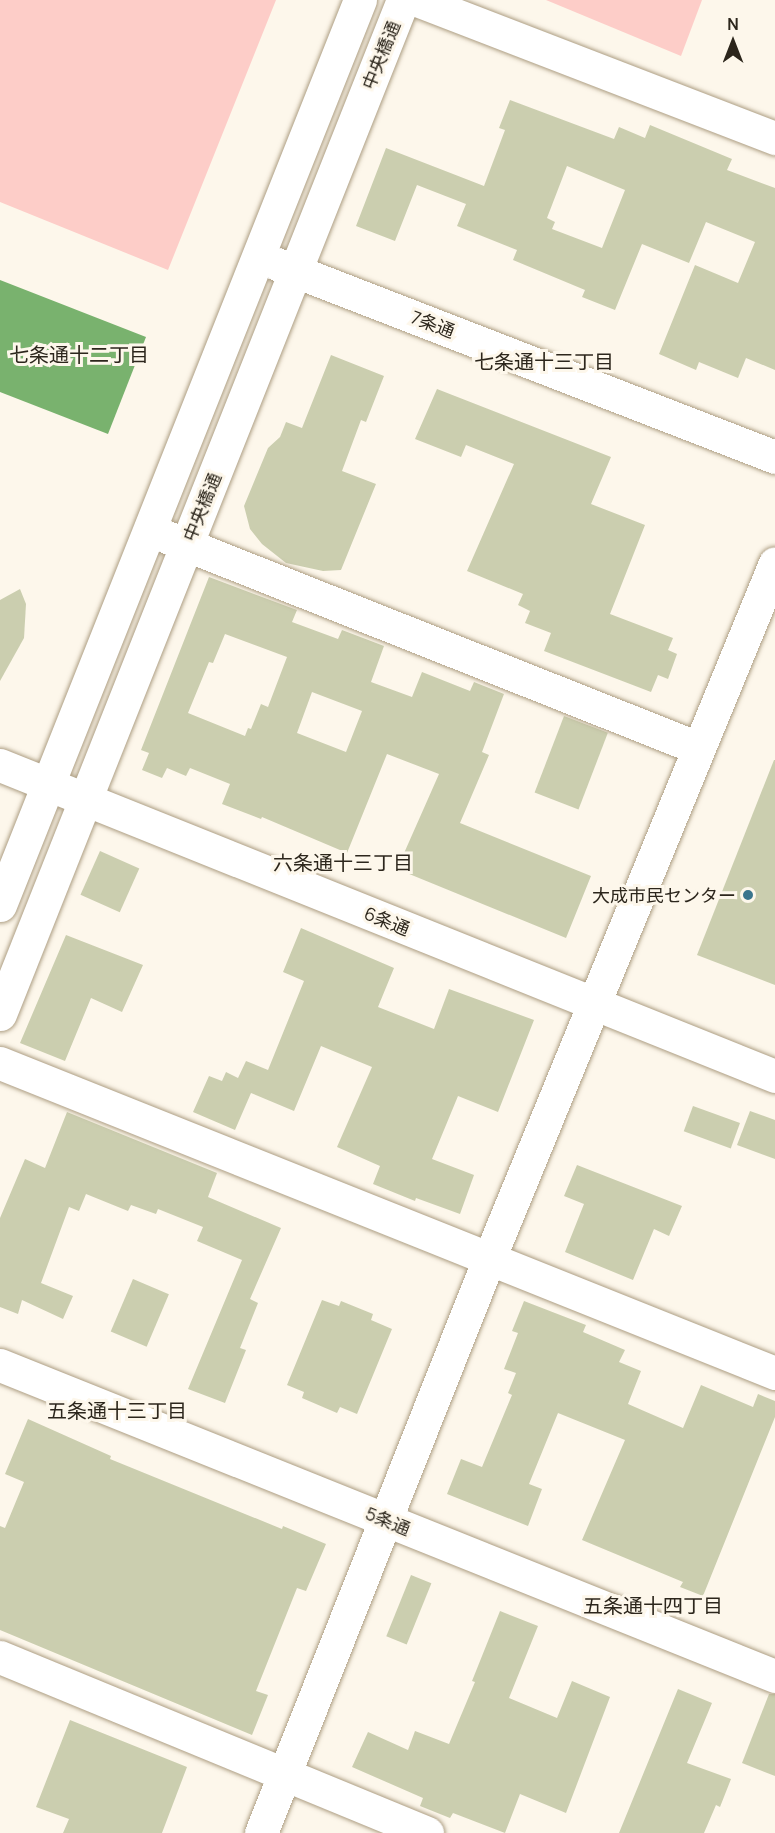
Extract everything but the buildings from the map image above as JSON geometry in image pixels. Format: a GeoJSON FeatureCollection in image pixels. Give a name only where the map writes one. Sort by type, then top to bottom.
{"type":"FeatureCollection","features":[{"type":"Feature","properties":{"kind":"street"},"geometry":{"type":"LineString","coordinates":[[0,905],[360,0]]}},
{"type":"Feature","properties":{"kind":"street","name":"中央橋通"},"geometry":{"type":"LineString","coordinates":[[0,1014],[403,0]]}},
{"type":"Feature","properties":{"kind":"street"},"geometry":{"type":"LineString","coordinates":[[417,0],[775,138]]}},
{"type":"Feature","properties":{"kind":"street","name":"7条通"},"geometry":{"type":"LineString","coordinates":[[258,257],[775,457]]}},
{"type":"Feature","properties":{"kind":"street"},"geometry":{"type":"LineString","coordinates":[[149,530],[698,748]]}},
{"type":"Feature","properties":{"kind":"street"},"geometry":{"type":"LineString","coordinates":[[261,1833],[489,1258],[775,563]]}},
{"type":"Feature","properties":{"kind":"street","name":"6条通"},"geometry":{"type":"LineString","coordinates":[[0,765],[775,1076]]}},
{"type":"Feature","properties":{"kind":"street"},"geometry":{"type":"LineString","coordinates":[[0,1063],[775,1373]]}},
{"type":"Feature","properties":{"kind":"street","name":"5条通"},"geometry":{"type":"LineString","coordinates":[[0,1365],[775,1676]]}},
{"type":"Feature","properties":{"kind":"street"},"geometry":{"type":"LineString","coordinates":[[0,1657],[427,1833]]}},
{"type":"Feature","properties":{"kind":"shaded area"},"geometry":{"type":"Polygon","coordinates":[[[0,0],[276,0],[168,270],[0,202],[0,0]]]}},
{"type":"Feature","properties":{"kind":"shaded area"},"geometry":{"type":"Polygon","coordinates":[[[546,0],[702,0],[681,56],[546,0]]]}},
{"type":"Feature","properties":{"kind":"shaded area"},"geometry":{"type":"Polygon","coordinates":[[[0,280],[146,337],[108,434],[0,392],[0,280]]]}},
{"type":"Feature","properties":{"kind":"place","name":"大成市民センター"},"geometry":{"type":"Point","coordinates":[748,895]}},
{"type":"Feature","properties":{"kind":"district","name":"七条通十二丁目"},"geometry":{"type":"Point","coordinates":[79,354]}},
{"type":"Feature","properties":{"kind":"district","name":"七条通十三丁目"},"geometry":{"type":"Point","coordinates":[544,361]}},
{"type":"Feature","properties":{"kind":"district","name":"六条通十三丁目"},"geometry":{"type":"Point","coordinates":[343,862]}},
{"type":"Feature","properties":{"kind":"district","name":"五条通十三丁目"},"geometry":{"type":"Point","coordinates":[117,1410]}},
{"type":"Feature","properties":{"kind":"district","name":"五条通十四丁目"},"geometry":{"type":"Point","coordinates":[653,1605]}}]}
